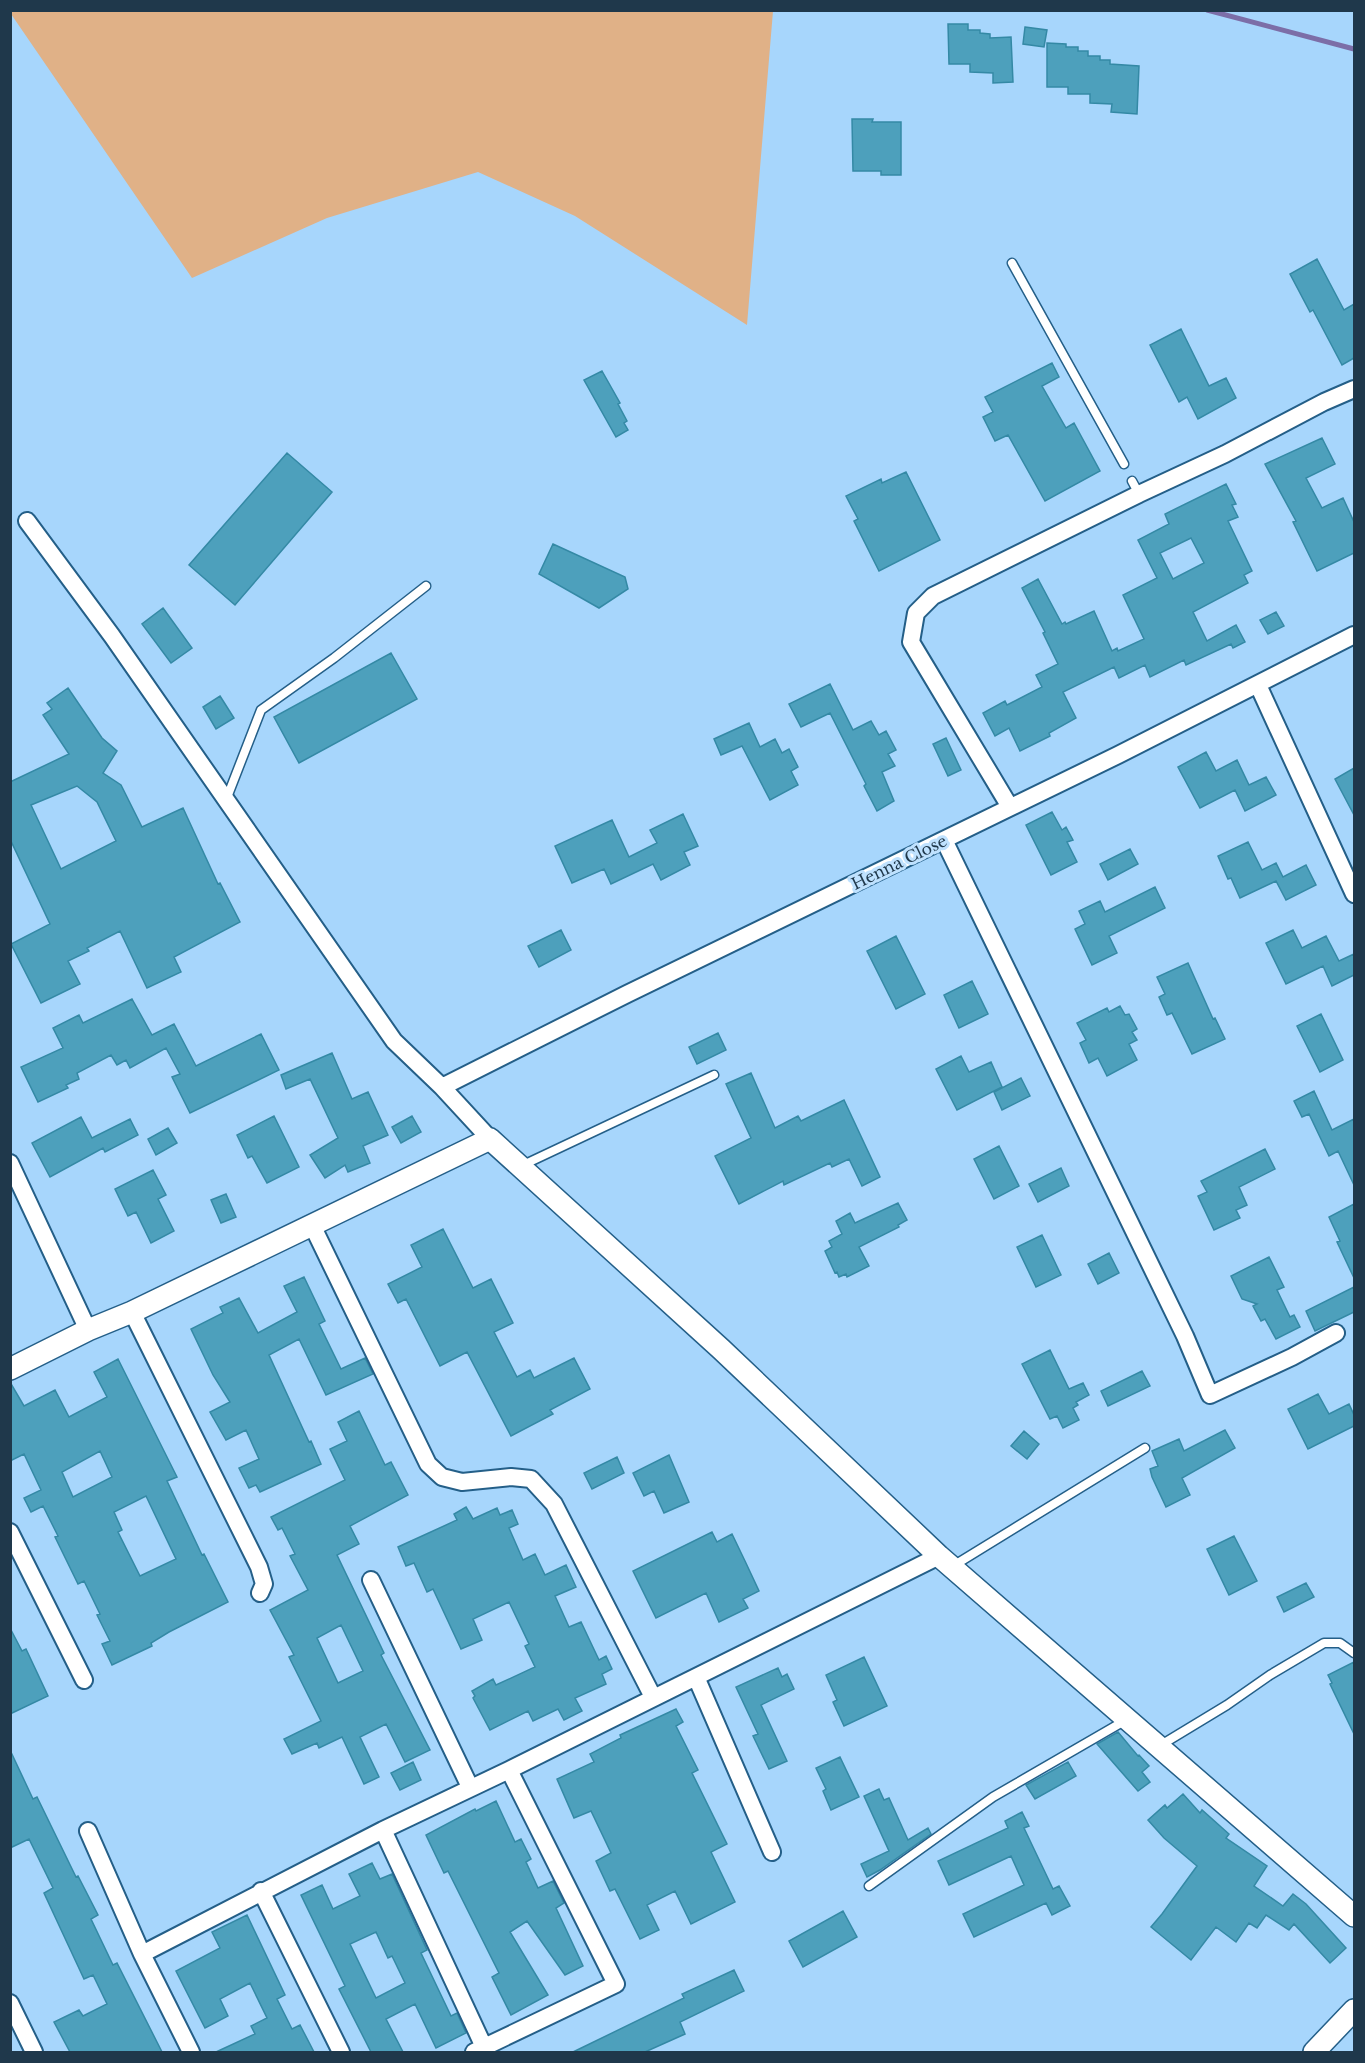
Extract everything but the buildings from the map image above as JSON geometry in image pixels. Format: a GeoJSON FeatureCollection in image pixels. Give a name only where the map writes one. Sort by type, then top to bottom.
{"type":"FeatureCollection","features":[{"type":"Feature","properties":{"kind":"street"},"geometry":{"type":"LineString","coordinates":[[1010,807],[911,642],[916,613],[933,596],[1136,488],[1225,454],[1324,402],[1354,389]]}},
{"type":"Feature","properties":{"kind":"street"},"geometry":{"type":"LineString","coordinates":[[27,521],[112,636],[394,1041],[442,1087],[490,1139],[720,1349],[945,1562],[1354,1916]]}},
{"type":"Feature","properties":{"kind":"street","name":"Henna Close"},"geometry":{"type":"LineString","coordinates":[[442,1087],[1258,685],[1354,635]]}},
{"type":"Feature","properties":{"kind":"street"},"geometry":{"type":"LineString","coordinates":[[1258,685],[1354,894]]}},
{"type":"Feature","properties":{"kind":"street"},"geometry":{"type":"LineString","coordinates":[[944,840],[1185,1336],[1210,1395],[1292,1357],[1336,1333]]}},
{"type":"Feature","properties":{"kind":"street"},"geometry":{"type":"LineString","coordinates":[[10,1369],[490,1139]]}},
{"type":"Feature","properties":{"kind":"street"},"geometry":{"type":"LineString","coordinates":[[10,1163],[88,1330]]}},
{"type":"Feature","properties":{"kind":"street"},"geometry":{"type":"LineString","coordinates":[[312,1225],[429,1464],[442,1477],[462,1482],[511,1477],[531,1479],[554,1504],[652,1697]]}},
{"type":"Feature","properties":{"kind":"street"},"geometry":{"type":"LineString","coordinates":[[132,1312],[259,1568],[264,1584],[260,1593]]}},
{"type":"Feature","properties":{"kind":"street"},"geometry":{"type":"LineString","coordinates":[[10,1532],[84,1680]]}},
{"type":"Feature","properties":{"kind":"street"},"geometry":{"type":"LineString","coordinates":[[142,1954],[261,1891],[509,1770],[652,1697],[945,1562]]}},
{"type":"Feature","properties":{"kind":"street"},"geometry":{"type":"LineString","coordinates":[[371,1580],[470,1788]]}},
{"type":"Feature","properties":{"kind":"street"},"geometry":{"type":"LineString","coordinates":[[696,1677],[772,1852]]}},
{"type":"Feature","properties":{"kind":"street"},"geometry":{"type":"LineString","coordinates":[[383,1830],[479,2050],[616,1984],[509,1770]]}},
{"type":"Feature","properties":{"kind":"street"},"geometry":{"type":"LineString","coordinates":[[88,1832],[142,1954],[191,2052]]}},
{"type":"Feature","properties":{"kind":"street"},"geometry":{"type":"LineString","coordinates":[[261,1891],[341,2052]]}},
{"type":"Feature","properties":{"kind":"street"},"geometry":{"type":"LineString","coordinates":[[10,2003],[34,2052]]}},
{"type":"Feature","properties":{"kind":"street"},"geometry":{"type":"LineString","coordinates":[[1314,2052],[1354,2010]]}},
{"type":"Feature","properties":{"kind":"lane"},"geometry":{"type":"LineString","coordinates":[[1012,263],[1124,464]]}},
{"type":"Feature","properties":{"kind":"lane"},"geometry":{"type":"LineString","coordinates":[[226,800],[261,710],[334,658],[426,586]]}},
{"type":"Feature","properties":{"kind":"lane"},"geometry":{"type":"LineString","coordinates":[[521,1167],[714,1075]]}},
{"type":"Feature","properties":{"kind":"lane"},"geometry":{"type":"LineString","coordinates":[[945,1562],[1144,1448]]}},
{"type":"Feature","properties":{"kind":"lane"},"geometry":{"type":"LineString","coordinates":[[1158,1747],[1324,1643],[1340,1643],[1354,1653]]}},
{"type":"Feature","properties":{"kind":"lane"},"geometry":{"type":"LineString","coordinates":[[869,1886],[993,1797],[1127,1719]]}},
{"type":"Feature","properties":{"kind":"shaded area"},"geometry":{"type":"Polygon","coordinates":[[[10,11],[773,11],[747,325],[575,216],[478,172],[327,218],[192,278],[10,11]]]}},
{"type":"Feature","properties":{"kind":"waterway"},"geometry":{"type":"LineString","coordinates":[[1207,10],[1354,49]]}}]}
